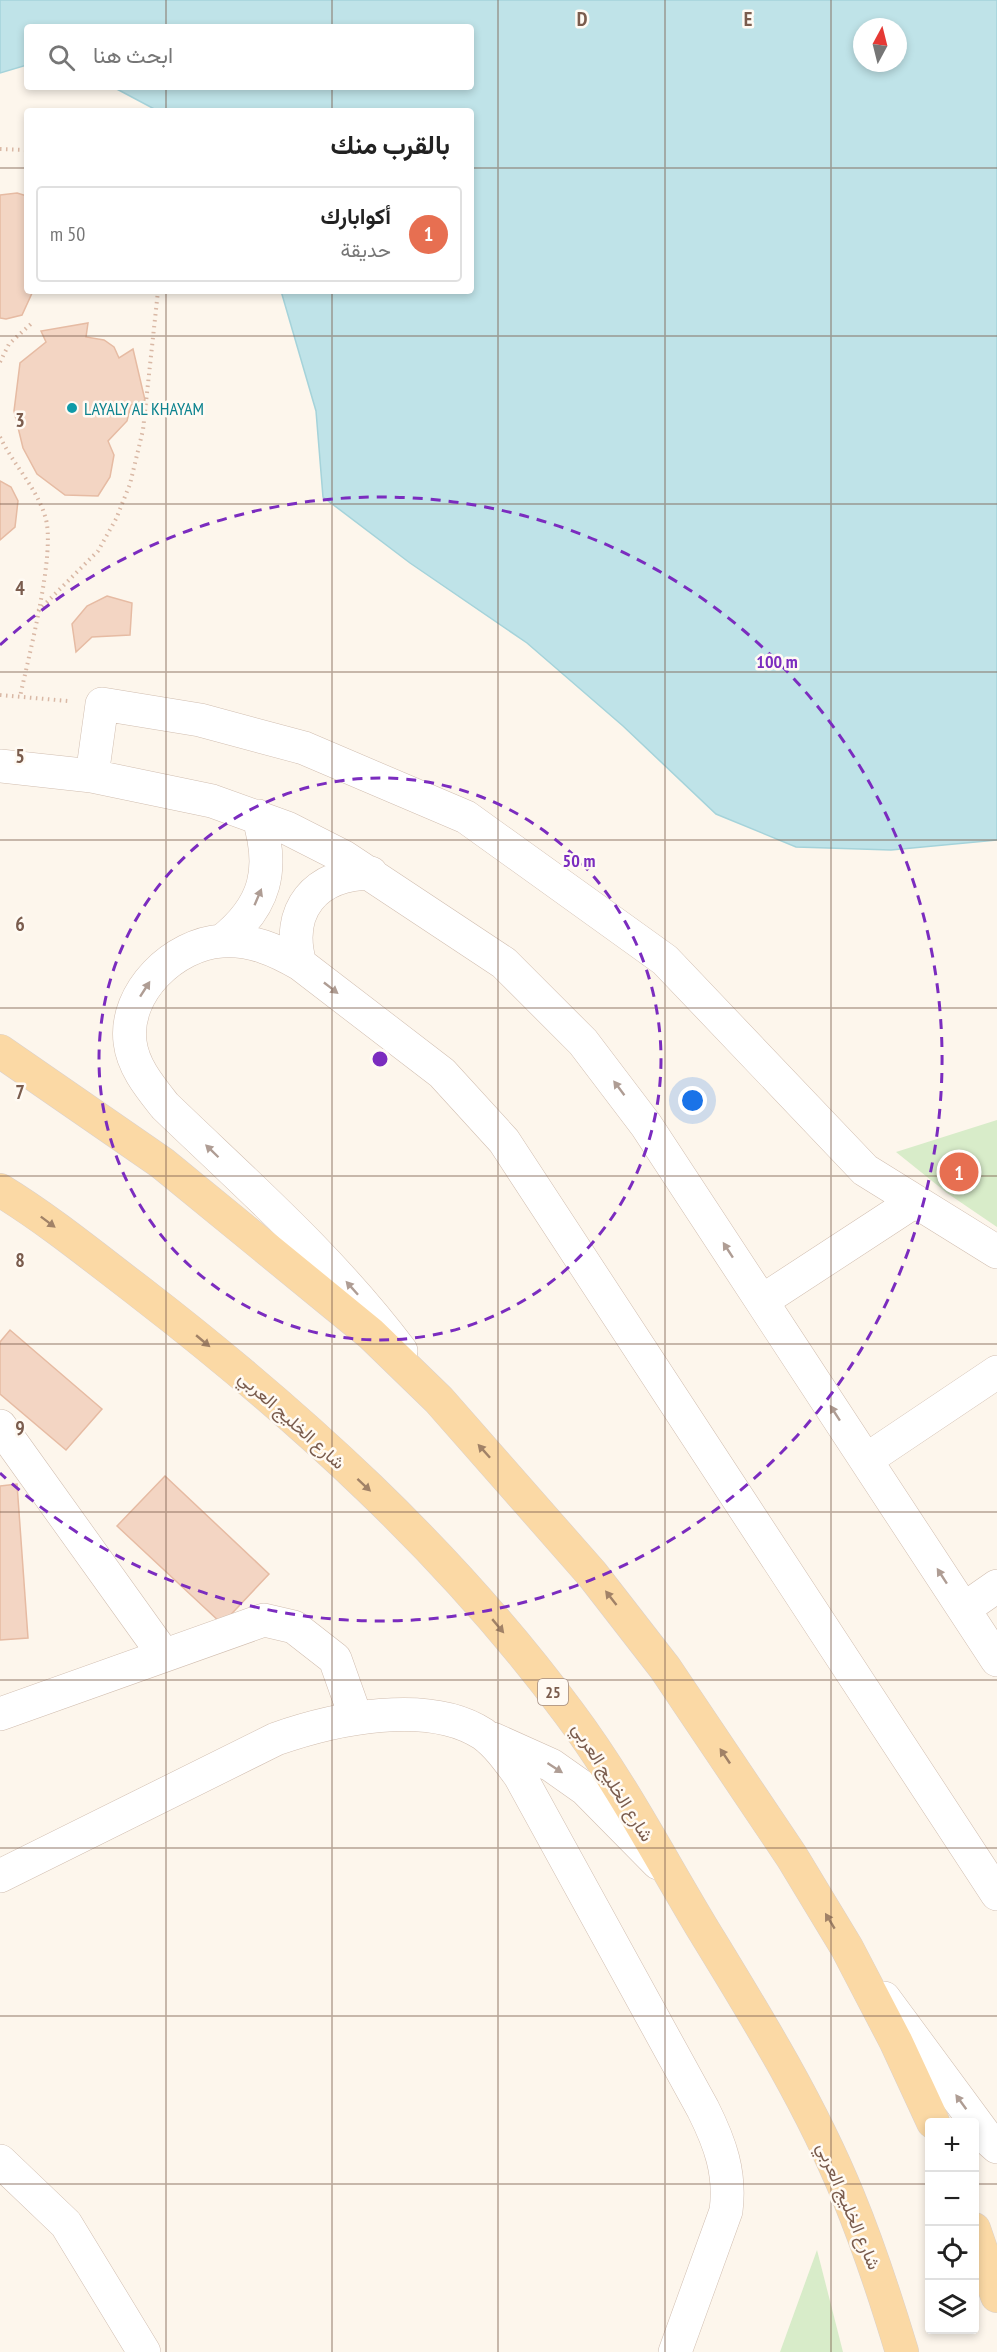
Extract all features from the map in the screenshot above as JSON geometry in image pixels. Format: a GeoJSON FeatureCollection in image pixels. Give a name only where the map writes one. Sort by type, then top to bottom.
{"type":"FeatureCollection","features":[{"type":"Feature","properties":{"kind":"main road"},"geometry":{"type":"LineString","coordinates":[[0,1051],[94,1114],[234,1220],[371,1334],[438,1400],[592,1574],[665,1668],[792,1857],[847,1948],[896,2042],[931,2118]]}},
{"type":"Feature","properties":{"kind":"main road","name":"شارع الخليج العربي"},"geometry":{"type":"LineString","coordinates":[[0,1190],[30,1209],[196,1335],[301,1425],[433,1551],[569,1712],[608,1768],[738,1988],[821,2138],[847,2194],[884,2289],[902,2352]]}},
{"type":"Feature","properties":{"kind":"main road"},"geometry":{"type":"LineString","coordinates":[[979,2241],[997,2296]]}},
{"type":"Feature","properties":{"kind":"street"},"geometry":{"type":"LineString","coordinates":[[92,777],[102,704],[200,720],[304,748],[466,817],[665,960],[865,1170],[997,1252]]}},
{"type":"Feature","properties":{"kind":"street"},"geometry":{"type":"LineString","coordinates":[[0,766],[92,777],[189,795],[258,816],[316,842],[371,873],[504,963],[558,1016],[634,1108],[997,1660]]}},
{"type":"Feature","properties":{"kind":"street"},"geometry":{"type":"LineString","coordinates":[[222,941],[251,913],[261,895],[267,856],[258,816]]}},
{"type":"Feature","properties":{"kind":"street"},"geometry":{"type":"LineString","coordinates":[[300,964],[294,945],[296,925],[303,906],[315,890],[341,876],[371,873]]}},
{"type":"Feature","properties":{"kind":"street"},"geometry":{"type":"LineString","coordinates":[[438,1400],[356,1292],[165,1106],[137,1064],[130,1033],[136,1004],[154,976],[183,954],[222,941],[266,946],[300,964],[442,1073],[504,1141],[997,1894]]}},
{"type":"Feature","properties":{"kind":"street"},"geometry":{"type":"LineString","coordinates":[[762,1301],[915,1201]]}},
{"type":"Feature","properties":{"kind":"street"},"geometry":{"type":"LineString","coordinates":[[866,1460],[997,1372]]}},
{"type":"Feature","properties":{"kind":"street"},"geometry":{"type":"LineString","coordinates":[[0,1426],[164,1655]]}},
{"type":"Feature","properties":{"kind":"street"},"geometry":{"type":"LineString","coordinates":[[964,1609],[997,1586]]}},
{"type":"Feature","properties":{"kind":"street"},"geometry":{"type":"LineString","coordinates":[[0,1714],[264,1620],[294,1627],[335,1659],[356,1718]]}},
{"type":"Feature","properties":{"kind":"street"},"geometry":{"type":"LineString","coordinates":[[0,1876],[276,1739],[313,1726],[356,1718],[391,1715],[458,1723],[551,1765],[585,1789],[674,1880]]}},
{"type":"Feature","properties":{"kind":"street"},"geometry":{"type":"LineString","coordinates":[[483,1734],[503,1753],[520,1776],[703,2109],[722,2152],[729,2189],[726,2211],[675,2352]]}},
{"type":"Feature","properties":{"kind":"street"},"geometry":{"type":"LineString","coordinates":[[847,1948],[988,2139],[997,2148]]}},
{"type":"Feature","properties":{"kind":"street"},"geometry":{"type":"LineString","coordinates":[[0,2161],[66,2224],[144,2352]]}},
{"type":"Feature","properties":{"kind":"path"},"geometry":{"type":"LineString","coordinates":[[0,149],[24,150]]}},
{"type":"Feature","properties":{"kind":"path"},"geometry":{"type":"LineString","coordinates":[[38,611],[98,551],[116,519],[130,484],[143,430],[158,294]]}},
{"type":"Feature","properties":{"kind":"path"},"geometry":{"type":"LineString","coordinates":[[0,362],[9,344],[33,322]]}},
{"type":"Feature","properties":{"kind":"path"},"geometry":{"type":"LineString","coordinates":[[0,437],[8,454],[36,494],[46,519],[47,556],[20,697]]}},
{"type":"Feature","properties":{"kind":"path"},"geometry":{"type":"LineString","coordinates":[[0,695],[102,704]]}},
{"type":"Feature","properties":{"kind":"green space"},"geometry":{"type":"Polygon","coordinates":[[[997,1120],[997,1227],[947,1193],[896,1152],[997,1120]]]}},
{"type":"Feature","properties":{"kind":"green space"},"geometry":{"type":"Polygon","coordinates":[[[817,2250],[843,2352],[780,2352],[817,2250]]]}},
{"type":"Feature","properties":{"kind":"water"},"geometry":{"type":"Polygon","coordinates":[[[0,0],[997,0],[997,840],[891,850],[796,847],[716,814],[623,726],[527,643],[410,563],[323,497],[316,411],[282,294],[474,294],[474,108],[152,108],[119,90],[474,90],[474,24],[24,24],[24,66],[0,73],[0,0]]]}},
{"type":"Feature","properties":{"kind":"building"},"geometry":{"type":"Polygon","coordinates":[[[17,193],[24,195],[24,294],[32,294],[22,315],[6,319],[0,318],[0,195],[17,193]]]}},
{"type":"Feature","properties":{"kind":"building","name":"LAYALY AL KHAYAM"},"geometry":{"type":"Polygon","coordinates":[[[88,323],[86,337],[104,340],[114,347],[119,358],[133,349],[145,400],[131,405],[127,421],[108,441],[114,455],[110,477],[98,496],[65,495],[37,474],[23,448],[14,411],[20,363],[46,342],[41,331],[88,323]]]}},
{"type":"Feature","properties":{"kind":"building"},"geometry":{"type":"Polygon","coordinates":[[[0,481],[11,487],[18,501],[15,527],[0,540],[0,481]]]}},
{"type":"Feature","properties":{"kind":"building"},"geometry":{"type":"Polygon","coordinates":[[[107,596],[132,603],[130,635],[92,637],[76,652],[72,624],[87,606],[107,596]]]}},
{"type":"Feature","properties":{"kind":"building"},"geometry":{"type":"Polygon","coordinates":[[[10,1330],[102,1409],[66,1450],[0,1394],[0,1342],[10,1330]]]}},
{"type":"Feature","properties":{"kind":"building"},"geometry":{"type":"Polygon","coordinates":[[[165,1476],[269,1574],[222,1624],[117,1526],[165,1476]]]}},
{"type":"Feature","properties":{"kind":"building"},"geometry":{"type":"Polygon","coordinates":[[[17,1484],[28,1638],[0,1640],[0,1486],[17,1484]]]}},
{"type":"Feature","properties":{"kind":"place","name":"LAYALY AL KHAYAM"},"geometry":{"type":"Point","coordinates":[72,408]}},
{"type":"Feature","properties":{"kind":"place","name":"أكوابارك"},"geometry":{"type":"Point","coordinates":[959,1172]}}]}
